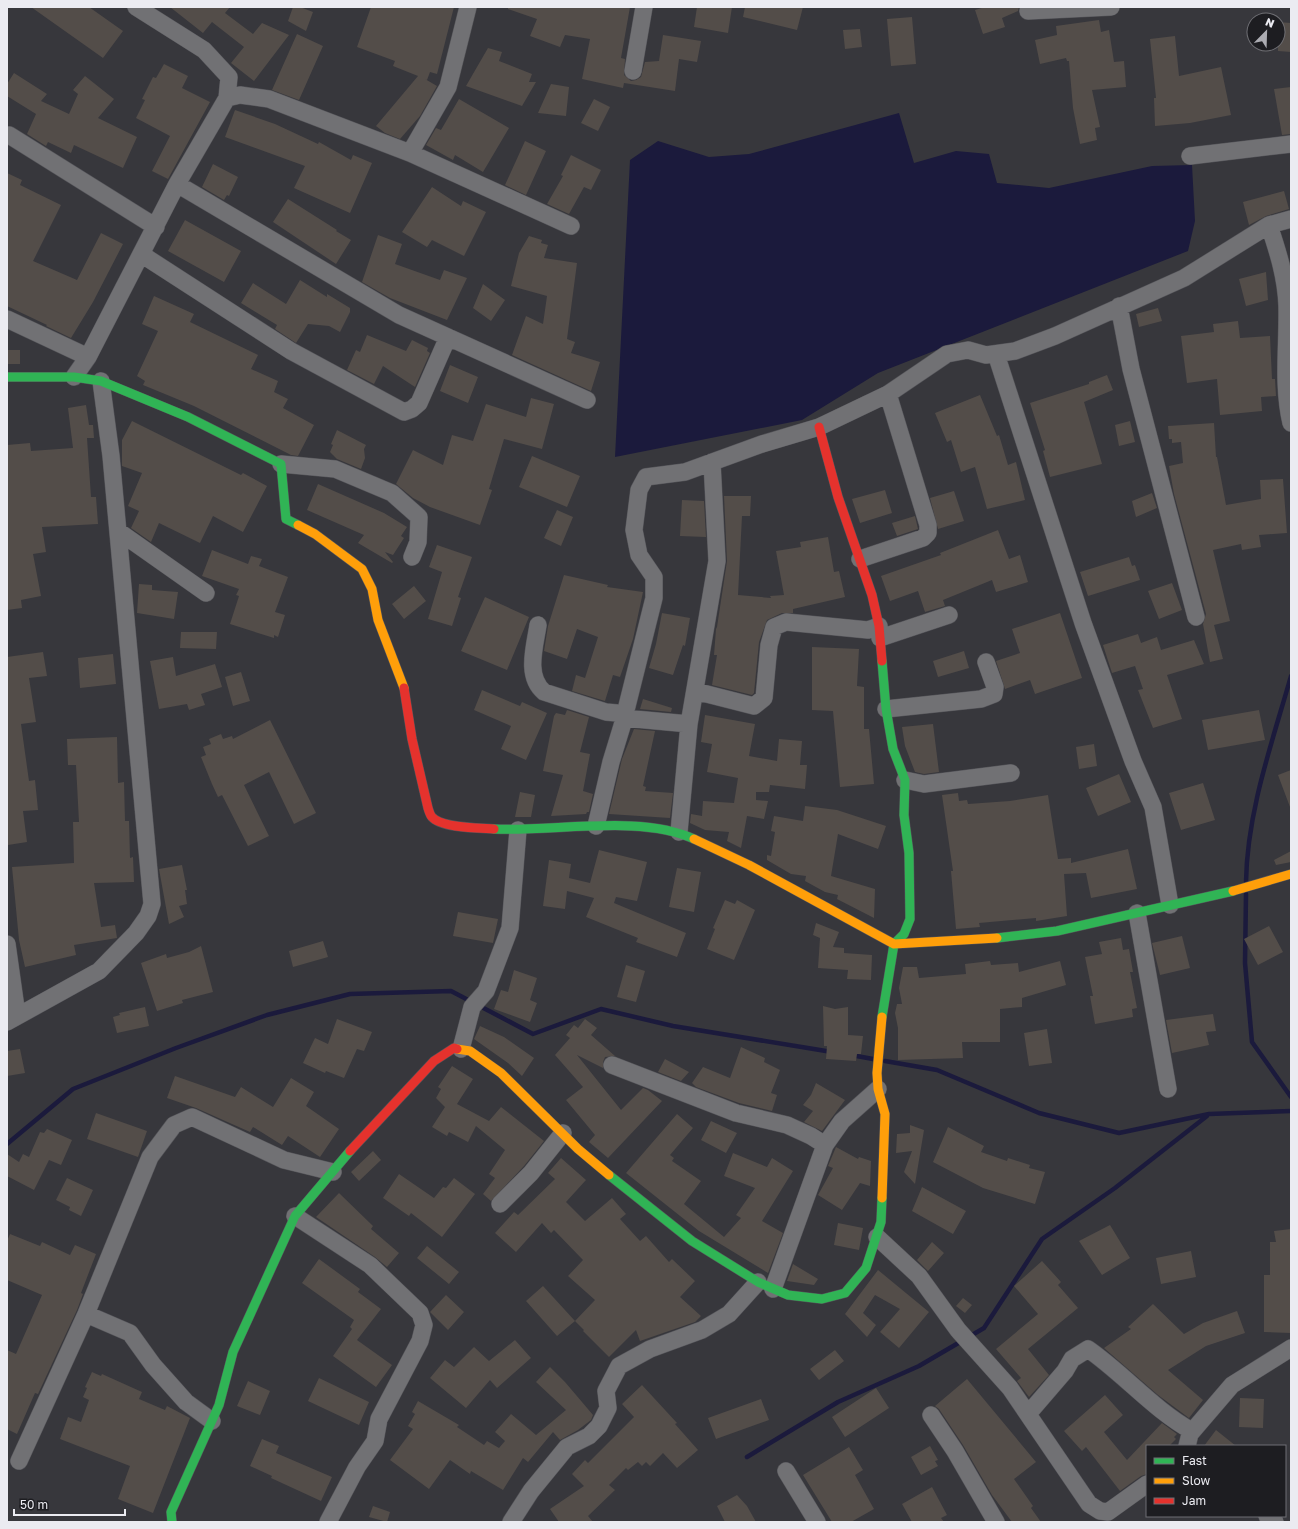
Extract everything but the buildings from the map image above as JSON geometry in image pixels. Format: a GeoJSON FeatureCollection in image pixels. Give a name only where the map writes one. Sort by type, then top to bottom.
{"type":"FeatureCollection","features":[{"type":"Feature","properties":{"kind":"street"},"geometry":{"type":"LineString","coordinates":[[74,377],[88,357],[177,184],[227,98],[229,77],[204,50],[136,7]]}},
{"type":"Feature","properties":{"kind":"street"},"geometry":{"type":"LineString","coordinates":[[410,153],[448,87],[468,7]]}},
{"type":"Feature","properties":{"kind":"street"},"geometry":{"type":"LineString","coordinates":[[633,71],[644,7]]}},
{"type":"Feature","properties":{"kind":"street"},"geometry":{"type":"LineString","coordinates":[[1028,11],[1111,7]]}},
{"type":"Feature","properties":{"kind":"street"},"geometry":{"type":"LineString","coordinates":[[227,98],[240,95],[269,99],[410,153],[571,226]]}},
{"type":"Feature","properties":{"kind":"street"},"geometry":{"type":"LineString","coordinates":[[7,136],[9,135],[156,227]]}},
{"type":"Feature","properties":{"kind":"street"},"geometry":{"type":"LineString","coordinates":[[1190,156],[1291,144]]}},
{"type":"Feature","properties":{"kind":"street"},"geometry":{"type":"LineString","coordinates":[[177,184],[399,315],[587,400]]}},
{"type":"Feature","properties":{"kind":"street"},"geometry":{"type":"LineString","coordinates":[[596,826],[611,762],[624,718],[654,598],[654,577],[639,555],[634,530],[639,490],[646,477],[685,472],[762,444],[819,427],[888,394],[947,354],[968,350],[986,355],[996,354],[1015,351],[1035,344],[1184,278],[1269,225],[1291,219]]}},
{"type":"Feature","properties":{"kind":"street"},"geometry":{"type":"LineString","coordinates":[[1269,225],[1283,270],[1286,304],[1287,405],[1291,423]]}},
{"type":"Feature","properties":{"kind":"street"},"geometry":{"type":"LineString","coordinates":[[141,254],[292,351],[404,412],[412,409],[419,403],[448,337]]}},
{"type":"Feature","properties":{"kind":"street"},"geometry":{"type":"LineString","coordinates":[[1119,306],[1131,369],[1196,617]]}},
{"type":"Feature","properties":{"kind":"street"},"geometry":{"type":"LineString","coordinates":[[7,319],[88,357]]}},
{"type":"Feature","properties":{"kind":"street"},"geometry":{"type":"LineString","coordinates":[[996,354],[1082,623],[1133,760],[1153,807],[1170,906]]}},
{"type":"Feature","properties":{"kind":"street"},"geometry":{"type":"LineString","coordinates":[[7,377],[74,377],[101,381],[188,417],[281,464],[335,469],[392,493],[419,517],[418,542],[412,557]]}},
{"type":"Feature","properties":{"kind":"street"},"geometry":{"type":"LineString","coordinates":[[7,944],[12,1019],[99,971],[136,933],[148,916],[152,904],[111,456],[101,381]]}},
{"type":"Feature","properties":{"kind":"street"},"geometry":{"type":"LineString","coordinates":[[860,560],[923,538],[928,533],[928,525],[888,394]]}},
{"type":"Feature","properties":{"kind":"street"},"geometry":{"type":"LineString","coordinates":[[172,1522],[171,1512],[219,1405],[233,1352],[295,1216],[434,1061],[454,1048],[470,1051],[501,1073],[578,1149],[617,1181],[692,1241],[765,1286],[788,1295],[822,1299],[845,1293],[866,1268],[881,1222],[886,1114],[878,1089],[877,1073],[882,1016],[894,944],[904,934],[910,920],[909,852],[904,815],[905,780],[893,749],[886,709],[879,632],[872,594],[838,497],[819,427]]}},
{"type":"Feature","properties":{"kind":"street"},"geometry":{"type":"LineString","coordinates":[[679,832],[690,724],[716,561],[712,462]]}},
{"type":"Feature","properties":{"kind":"street"},"geometry":{"type":"LineString","coordinates":[[281,464],[284,482],[282,504],[286,519],[315,534],[362,569],[372,589],[378,620],[402,684],[412,739],[428,808],[432,817],[439,822],[467,827],[518,830],[596,826],[650,828],[679,832],[749,865],[894,944],[979,940],[1057,931],[1242,889],[1291,874]]}},
{"type":"Feature","properties":{"kind":"street"},"geometry":{"type":"LineString","coordinates":[[118,532],[206,593]]}},
{"type":"Feature","properties":{"kind":"street"},"geometry":{"type":"LineString","coordinates":[[695,691],[754,706],[764,698],[769,645],[774,627],[786,622],[879,632],[949,615]]}},
{"type":"Feature","properties":{"kind":"street"},"geometry":{"type":"LineString","coordinates":[[538,625],[532,667],[538,687],[544,692],[606,712],[617,713],[624,718],[690,724]]}},
{"type":"Feature","properties":{"kind":"street"},"geometry":{"type":"LineString","coordinates":[[886,709],[981,700],[994,694],[995,687],[986,662]]}},
{"type":"Feature","properties":{"kind":"street"},"geometry":{"type":"LineString","coordinates":[[905,780],[924,784],[1010,773]]}},
{"type":"Feature","properties":{"kind":"street"},"geometry":{"type":"LineString","coordinates":[[461,1049],[472,1007],[486,991],[510,928],[518,830]]}},
{"type":"Feature","properties":{"kind":"street"},"geometry":{"type":"LineString","coordinates":[[1137,913],[1168,1089]]}},
{"type":"Feature","properties":{"kind":"street"},"geometry":{"type":"LineString","coordinates":[[612,1065],[736,1113],[787,1126],[811,1136],[825,1145]]}},
{"type":"Feature","properties":{"kind":"street"},"geometry":{"type":"LineString","coordinates":[[511,1522],[531,1491],[567,1447],[589,1436],[599,1426],[608,1408],[606,1391],[619,1366],[650,1349],[702,1330],[729,1314],[765,1286],[825,1145],[842,1121],[878,1089]]}},
{"type":"Feature","properties":{"kind":"street"},"geometry":{"type":"LineString","coordinates":[[19,1461],[86,1314],[150,1157],[174,1125],[192,1117],[284,1160],[333,1172]]}},
{"type":"Feature","properties":{"kind":"street"},"geometry":{"type":"LineString","coordinates":[[500,1204],[531,1173],[563,1133]]}},
{"type":"Feature","properties":{"kind":"street"},"geometry":{"type":"LineString","coordinates":[[295,1216],[370,1265],[420,1314],[424,1325],[420,1341],[379,1419],[375,1441],[357,1468],[328,1522]]}},
{"type":"Feature","properties":{"kind":"street"},"geometry":{"type":"LineString","coordinates":[[877,1238],[919,1276],[958,1330],[1010,1388],[1089,1504],[1100,1511],[1108,1512],[1146,1485]]}},
{"type":"Feature","properties":{"kind":"street"},"geometry":{"type":"LineString","coordinates":[[86,1314],[130,1333],[153,1365],[186,1402],[212,1421]]}},
{"type":"Feature","properties":{"kind":"street"},"geometry":{"type":"LineString","coordinates":[[1028,1414],[1065,1371],[1072,1359],[1088,1349],[1106,1361],[1164,1411],[1190,1438],[1232,1385],[1291,1348]]}},
{"type":"Feature","properties":{"kind":"street"},"geometry":{"type":"LineString","coordinates":[[931,1415],[955,1451],[996,1522]]}},
{"type":"Feature","properties":{"kind":"street"},"geometry":{"type":"LineString","coordinates":[[786,1471],[817,1522]]}},
{"type":"Feature","properties":{"kind":"shaded area"},"geometry":{"type":"Polygon","coordinates":[[[899,113],[914,163],[956,151],[989,154],[997,183],[1049,188],[1152,166],[1192,165],[1195,221],[1188,251],[878,373],[802,420],[615,457],[630,160],[658,141],[709,157],[749,154],[899,113]]]}},
{"type":"Feature","properties":{"kind":"waterway"},"geometry":{"type":"LineString","coordinates":[[1246,882],[1247,856],[1256,804],[1291,676]]}},
{"type":"Feature","properties":{"kind":"waterway"},"geometry":{"type":"LineString","coordinates":[[1246,894],[1245,963],[1252,1042],[1291,1097]]}},
{"type":"Feature","properties":{"kind":"waterway"},"geometry":{"type":"LineString","coordinates":[[7,1144],[73,1089],[176,1048],[267,1015],[350,994],[451,991],[533,1034],[601,1009],[673,1026],[832,1052]]}},
{"type":"Feature","properties":{"kind":"waterway"},"geometry":{"type":"LineString","coordinates":[[851,1055],[873,1059]]}},
{"type":"Feature","properties":{"kind":"waterway"},"geometry":{"type":"LineString","coordinates":[[885,1061],[937,1070],[1039,1113],[1119,1133],[1209,1114],[1291,1111]]}},
{"type":"Feature","properties":{"kind":"waterway"},"geometry":{"type":"LineString","coordinates":[[747,1457],[838,1402],[919,1366],[984,1328],[1042,1239],[1115,1188],[1207,1116]]}},
{"type":"Feature","properties":{"kind":"traffic: fast"},"geometry":{"type":"LineString","coordinates":[[7,377],[74,377],[101,381],[188,417],[281,464],[286,519],[298,525]]}},
{"type":"Feature","properties":{"kind":"traffic: fast"},"geometry":{"type":"LineString","coordinates":[[882,661],[886,709],[893,749],[905,780],[904,815],[909,853],[910,919],[904,934],[894,944],[882,1017]]}},
{"type":"Feature","properties":{"kind":"traffic: fast"},"geometry":{"type":"LineString","coordinates":[[494,829],[597,826],[649,827],[673,832],[694,839]]}},
{"type":"Feature","properties":{"kind":"traffic: fast"},"geometry":{"type":"LineString","coordinates":[[997,938],[1057,931],[1233,891]]}},
{"type":"Feature","properties":{"kind":"traffic: fast"},"geometry":{"type":"LineString","coordinates":[[172,1522],[171,1512],[219,1405],[233,1352],[295,1216],[350,1151]]}},
{"type":"Feature","properties":{"kind":"traffic: fast"},"geometry":{"type":"LineString","coordinates":[[609,1175],[692,1241],[758,1282],[788,1295],[822,1299],[845,1293],[866,1268],[881,1222],[882,1198]]}},
{"type":"Feature","properties":{"kind":"traffic: slow"},"geometry":{"type":"LineString","coordinates":[[298,525],[315,534],[362,569],[372,589],[378,620],[404,688]]}},
{"type":"Feature","properties":{"kind":"traffic: slow"},"geometry":{"type":"LineString","coordinates":[[694,839],[749,865],[894,944],[997,938]]}},
{"type":"Feature","properties":{"kind":"traffic: slow"},"geometry":{"type":"LineString","coordinates":[[1233,891],[1291,874]]}},
{"type":"Feature","properties":{"kind":"traffic: slow"},"geometry":{"type":"LineString","coordinates":[[882,1017],[877,1073],[878,1089],[885,1114],[882,1198]]}},
{"type":"Feature","properties":{"kind":"traffic: slow"},"geometry":{"type":"LineString","coordinates":[[457,1049],[470,1051],[501,1073],[578,1149],[609,1175]]}},
{"type":"Feature","properties":{"kind":"traffic: jam"},"geometry":{"type":"LineString","coordinates":[[819,427],[838,497],[872,595],[879,626],[882,661]]}},
{"type":"Feature","properties":{"kind":"traffic: jam"},"geometry":{"type":"LineString","coordinates":[[404,688],[412,739],[431,816],[437,821],[452,825],[494,829]]}},
{"type":"Feature","properties":{"kind":"traffic: jam"},"geometry":{"type":"LineString","coordinates":[[350,1151],[434,1061],[454,1048],[457,1049]]}}]}
